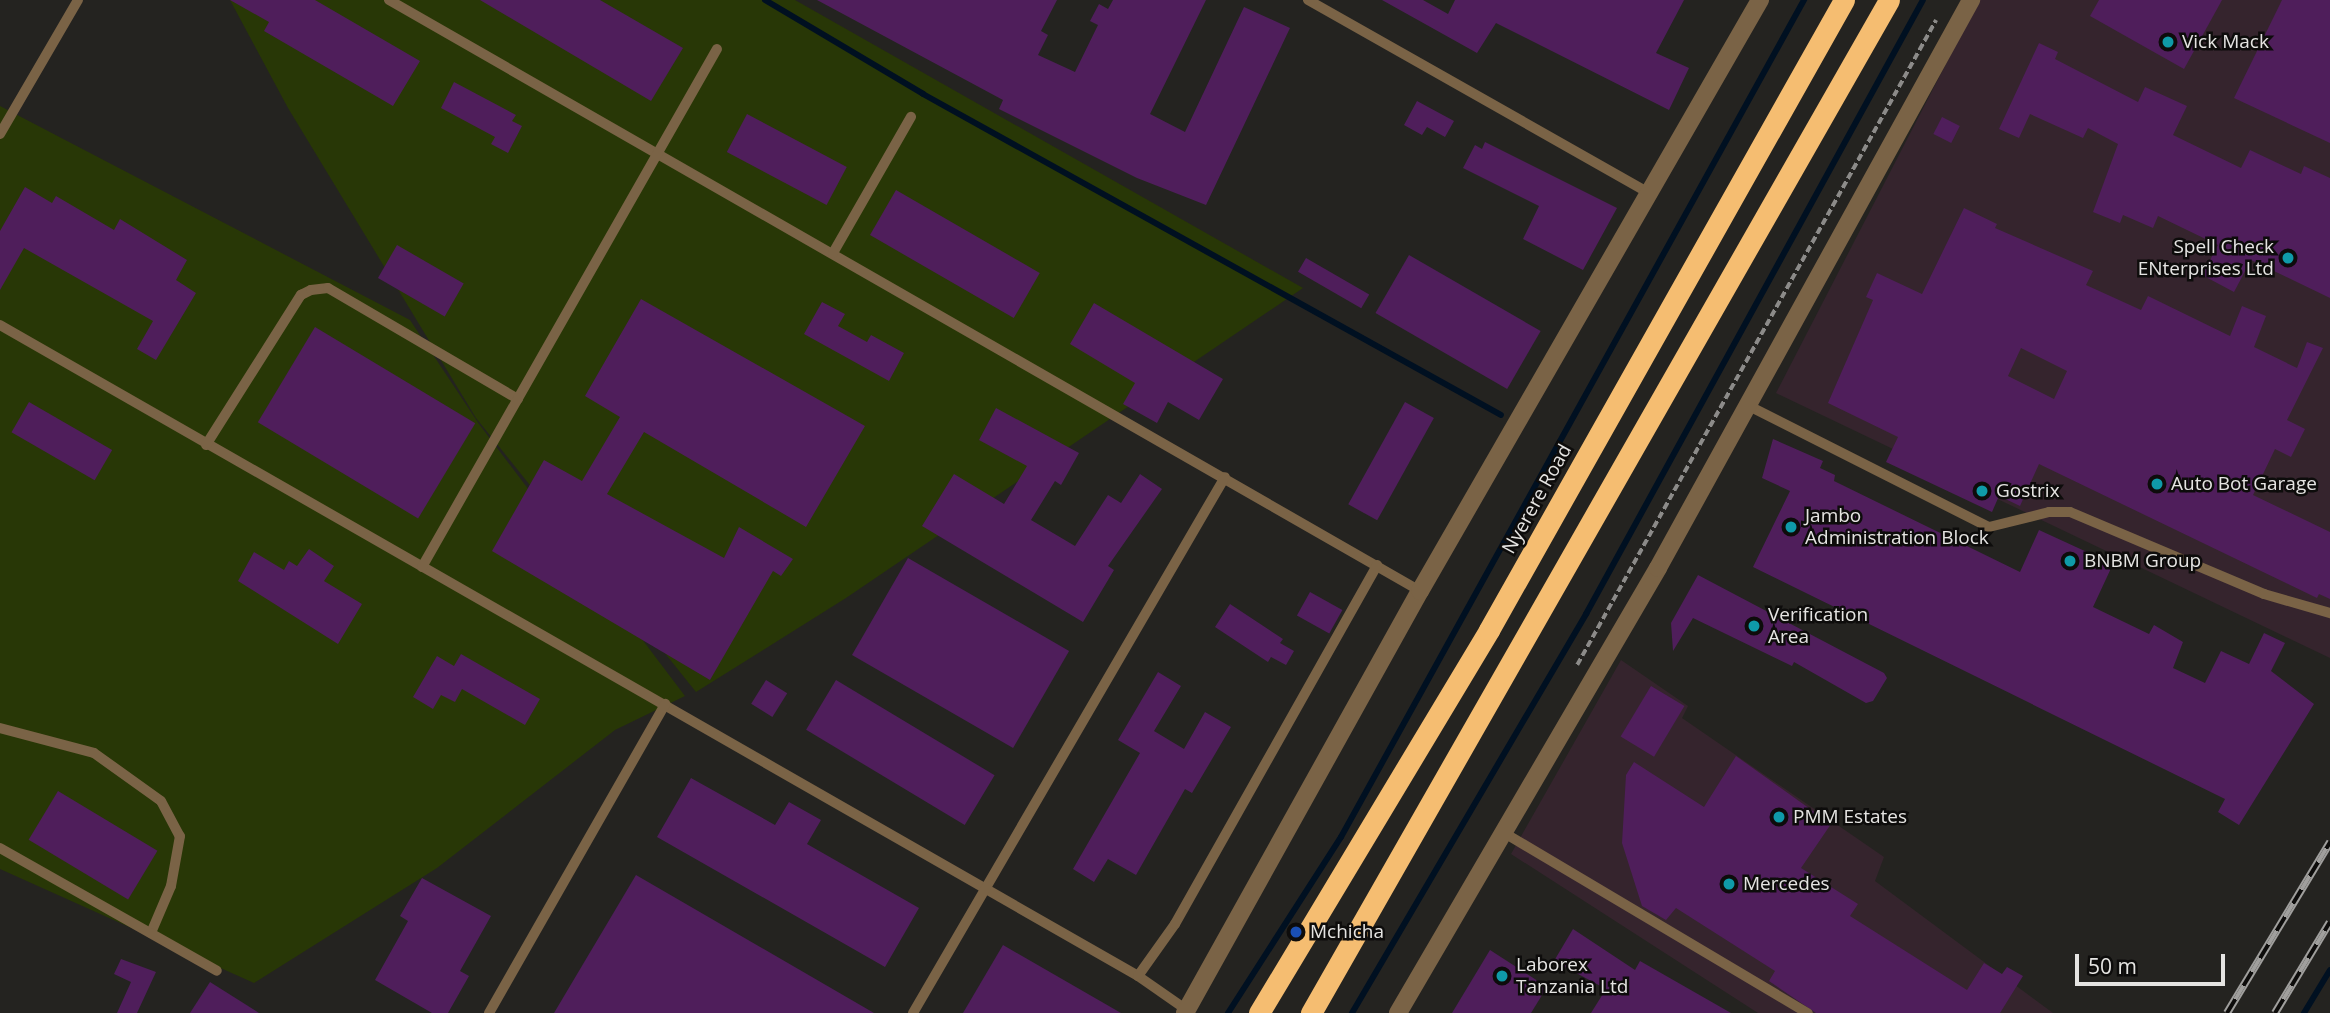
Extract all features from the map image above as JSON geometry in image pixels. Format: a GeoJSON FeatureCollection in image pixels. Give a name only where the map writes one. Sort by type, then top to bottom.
{"type":"FeatureCollection","features":[{"type":"Feature","properties":{"kind":"highway","name":"Nyerere Road"},"geometry":{"type":"LineString","coordinates":[[1259,1013],[1489,630],[1844,0]]}},
{"type":"Feature","properties":{"kind":"highway"},"geometry":{"type":"LineString","coordinates":[[1311,1013],[1889,0]]}},
{"type":"Feature","properties":{"kind":"street"},"geometry":{"type":"LineString","coordinates":[[1186,1012],[1420,590],[1760,0]]}},
{"type":"Feature","properties":{"kind":"street"},"geometry":{"type":"LineString","coordinates":[[1398,1013],[1506,834],[1749,406],[1971,0]]}},
{"type":"Feature","properties":{"kind":"lane"},"geometry":{"type":"LineString","coordinates":[[0,134],[78,0]]}},
{"type":"Feature","properties":{"kind":"lane"},"geometry":{"type":"LineString","coordinates":[[389,0],[1420,590]]}},
{"type":"Feature","properties":{"kind":"lane"},"geometry":{"type":"LineString","coordinates":[[1308,0],[1649,193]]}},
{"type":"Feature","properties":{"kind":"lane"},"geometry":{"type":"LineString","coordinates":[[422,567],[718,49]]}},
{"type":"Feature","properties":{"kind":"lane"},"geometry":{"type":"LineString","coordinates":[[834,253],[911,117]]}},
{"type":"Feature","properties":{"kind":"lane"},"geometry":{"type":"LineString","coordinates":[[206,445],[300,295],[311,290],[328,288],[518,399]]}},
{"type":"Feature","properties":{"kind":"lane"},"geometry":{"type":"LineString","coordinates":[[0,325],[1138,976],[1186,1012]]}},
{"type":"Feature","properties":{"kind":"lane"},"geometry":{"type":"LineString","coordinates":[[1749,406],[1989,527],[2070,512],[2264,594],[2322,615],[2330,613]]}},
{"type":"Feature","properties":{"kind":"lane"},"geometry":{"type":"LineString","coordinates":[[914,1013],[1226,477]]}},
{"type":"Feature","properties":{"kind":"lane"},"geometry":{"type":"LineString","coordinates":[[1138,976],[1175,924],[1377,565]]}},
{"type":"Feature","properties":{"kind":"lane"},"geometry":{"type":"LineString","coordinates":[[489,1013],[665,704]]}},
{"type":"Feature","properties":{"kind":"lane"},"geometry":{"type":"LineString","coordinates":[[0,728],[94,753],[161,801],[180,836],[171,886],[151,933]]}},
{"type":"Feature","properties":{"kind":"lane"},"geometry":{"type":"LineString","coordinates":[[1506,834],[1808,1013]]}},
{"type":"Feature","properties":{"kind":"lane"},"geometry":{"type":"LineString","coordinates":[[0,848],[217,971]]}},
{"type":"Feature","properties":{"kind":"path"},"geometry":{"type":"LineString","coordinates":[[1571,677],[1941,12]]}},
{"type":"Feature","properties":{"kind":"shaded area"},"geometry":{"type":"Polygon","coordinates":[[[1979,0],[2330,0],[2330,658],[1776,393],[1979,0]]]}},
{"type":"Feature","properties":{"kind":"shaded area"},"geometry":{"type":"Polygon","coordinates":[[[1621,660],[1688,706],[1682,718],[1884,857],[1875,881],[2053,1013],[1758,1013],[1511,854],[1621,660]]]}},
{"type":"Feature","properties":{"kind":"green space"},"geometry":{"type":"Polygon","coordinates":[[[230,0],[795,0],[1303,288],[846,598],[696,692],[476,418],[288,108],[230,0]]]}},
{"type":"Feature","properties":{"kind":"green space"},"geometry":{"type":"Polygon","coordinates":[[[0,106],[410,320],[479,424],[685,696],[615,730],[437,868],[254,983],[0,869],[0,106]]]}},
{"type":"Feature","properties":{"kind":"building"},"geometry":{"type":"Polygon","coordinates":[[[230,0],[315,0],[420,61],[393,106],[264,31],[269,22],[230,0]]]}},
{"type":"Feature","properties":{"kind":"building"},"geometry":{"type":"Polygon","coordinates":[[[480,0],[600,0],[683,48],[651,101],[480,0]]]}},
{"type":"Feature","properties":{"kind":"building"},"geometry":{"type":"Polygon","coordinates":[[[817,0],[1057,0],[1041,31],[1048,35],[1038,55],[1075,72],[1098,25],[1090,21],[1099,4],[1108,9],[1113,0],[1206,0],[1150,114],[1185,132],[1244,7],[1290,28],[1206,205],[1137,178],[999,109],[1003,100],[817,0]]]}},
{"type":"Feature","properties":{"kind":"building"},"geometry":{"type":"Polygon","coordinates":[[[1382,0],[1423,0],[1448,14],[1455,0],[1684,0],[1656,53],[1689,68],[1669,110],[1496,23],[1477,53],[1382,0]]]}},
{"type":"Feature","properties":{"kind":"building","name":"Vick Mack"},"geometry":{"type":"Polygon","coordinates":[[[2099,0],[2222,0],[2184,69],[2090,16],[2099,0]]]}},
{"type":"Feature","properties":{"kind":"building"},"geometry":{"type":"Polygon","coordinates":[[[2282,0],[2330,0],[2330,143],[2234,98],[2282,0]]]}},
{"type":"Feature","properties":{"kind":"building"},"geometry":{"type":"Polygon","coordinates":[[[2039,43],[2058,52],[2055,59],[2138,102],[2145,87],[2187,106],[2173,135],[2241,168],[2250,150],[2301,174],[2304,166],[2330,178],[2330,298],[2251,260],[2234,292],[2202,275],[2218,245],[2158,216],[2153,228],[2123,215],[2120,223],[2093,212],[2118,144],[2088,128],[2083,138],[2030,114],[2019,138],[1999,129],[2039,43]]]}},
{"type":"Feature","properties":{"kind":"building"},"geometry":{"type":"Polygon","coordinates":[[[454,82],[516,115],[512,121],[522,126],[508,153],[491,144],[495,137],[441,108],[454,82]]]}},
{"type":"Feature","properties":{"kind":"building"},"geometry":{"type":"Polygon","coordinates":[[[1417,101],[1454,121],[1445,137],[1427,127],[1422,135],[1404,125],[1417,101]]]}},
{"type":"Feature","properties":{"kind":"building"},"geometry":{"type":"Polygon","coordinates":[[[747,114],[847,167],[827,205],[727,152],[747,114]]]}},
{"type":"Feature","properties":{"kind":"building"},"geometry":{"type":"Polygon","coordinates":[[[1942,117],[1960,126],[1951,143],[1933,134],[1942,117]]]}},
{"type":"Feature","properties":{"kind":"building"},"geometry":{"type":"Polygon","coordinates":[[[1485,142],[1617,208],[1583,270],[1523,239],[1539,206],[1463,168],[1475,145],[1482,149],[1485,142]]]}},
{"type":"Feature","properties":{"kind":"building"},"geometry":{"type":"Polygon","coordinates":[[[25,187],[52,203],[56,196],[114,230],[120,219],[187,260],[176,280],[196,293],[156,360],[137,349],[153,321],[24,248],[0,290],[0,231],[25,187]]]}},
{"type":"Feature","properties":{"kind":"building"},"geometry":{"type":"Polygon","coordinates":[[[896,190],[1040,273],[1014,318],[870,235],[896,190]]]}},
{"type":"Feature","properties":{"kind":"building"},"geometry":{"type":"Polygon","coordinates":[[[1964,208],[1997,224],[1995,228],[2093,271],[2086,285],[2141,310],[2148,296],[2230,336],[2242,306],[2266,316],[2254,347],[2297,368],[2307,342],[2323,348],[2287,420],[2305,429],[2291,457],[2275,449],[2253,495],[2330,532],[2330,599],[2319,594],[2317,598],[2039,464],[2020,506],[1999,496],[1992,512],[1886,462],[1898,437],[1828,403],[1873,300],[1866,297],[1877,273],[1922,294],[1964,208]],[[2021,348],[2008,376],[2054,399],[2067,371],[2021,348]]]}},
{"type":"Feature","properties":{"kind":"building"},"geometry":{"type":"Polygon","coordinates":[[[397,245],[464,284],[445,316],[378,278],[397,245]]]}},
{"type":"Feature","properties":{"kind":"building"},"geometry":{"type":"Polygon","coordinates":[[[1409,255],[1541,331],[1507,389],[1376,313],[1409,255]]]}},
{"type":"Feature","properties":{"kind":"building"},"geometry":{"type":"Polygon","coordinates":[[[1306,258],[1369,294],[1361,308],[1298,272],[1306,258]]]}},
{"type":"Feature","properties":{"kind":"building"},"geometry":{"type":"Polygon","coordinates":[[[641,299],[865,426],[806,527],[644,432],[607,494],[724,558],[739,527],[793,559],[781,576],[773,571],[710,680],[492,551],[544,460],[582,481],[620,417],[585,396],[641,299]]]}},
{"type":"Feature","properties":{"kind":"building"},"geometry":{"type":"Polygon","coordinates":[[[822,302],[845,314],[838,326],[867,342],[871,335],[904,353],[889,381],[804,334],[822,302]]]}},
{"type":"Feature","properties":{"kind":"building"},"geometry":{"type":"Polygon","coordinates":[[[1094,303],[1223,379],[1199,420],[1168,402],[1157,423],[1123,404],[1135,383],[1070,344],[1094,303]]]}},
{"type":"Feature","properties":{"kind":"building"},"geometry":{"type":"Polygon","coordinates":[[[315,327],[475,423],[418,518],[258,422],[315,327]]]}},
{"type":"Feature","properties":{"kind":"building"},"geometry":{"type":"Polygon","coordinates":[[[29,402],[112,450],[95,480],[12,432],[29,402]]]}},
{"type":"Feature","properties":{"kind":"building"},"geometry":{"type":"Polygon","coordinates":[[[1405,402],[1434,418],[1377,520],[1348,504],[1405,402]]]}},
{"type":"Feature","properties":{"kind":"building"},"geometry":{"type":"Polygon","coordinates":[[[996,408],[1079,453],[1061,485],[1055,481],[1031,520],[1075,546],[1108,495],[1121,503],[1140,474],[1162,489],[1108,566],[1114,570],[1083,622],[922,526],[954,474],[1004,504],[1027,466],[979,440],[996,408]]]}},
{"type":"Feature","properties":{"kind":"building"},"geometry":{"type":"Polygon","coordinates":[[[1773,439],[1823,461],[1820,468],[1835,475],[1834,481],[2020,572],[2039,530],[2113,564],[2093,607],[2149,634],[2154,625],[2183,642],[2173,668],[2205,683],[2221,651],[2249,664],[2264,633],[2285,643],[2271,671],[2314,704],[2239,825],[2218,812],[2225,799],[1753,567],[1790,491],[1762,478],[1773,439]]]}},
{"type":"Feature","properties":{"kind":"building"},"geometry":{"type":"Polygon","coordinates":[[[309,549],[334,566],[324,581],[362,604],[338,644],[238,581],[254,552],[284,570],[289,561],[297,566],[309,549]]]}},
{"type":"Feature","properties":{"kind":"building"},"geometry":{"type":"Polygon","coordinates":[[[908,558],[1069,651],[1013,748],[852,655],[908,558]]]}},
{"type":"Feature","properties":{"kind":"building"},"geometry":{"type":"Polygon","coordinates":[[[1698,575],[1884,673],[1887,678],[1873,701],[1866,703],[1794,662],[1792,666],[1693,618],[1673,651],[1671,623],[1698,575]]]}},
{"type":"Feature","properties":{"kind":"building"},"geometry":{"type":"Polygon","coordinates":[[[1310,592],[1342,610],[1329,634],[1297,616],[1310,592]]]}},
{"type":"Feature","properties":{"kind":"building"},"geometry":{"type":"Polygon","coordinates":[[[1230,604],[1283,639],[1280,643],[1294,651],[1286,665],[1271,657],[1268,662],[1215,627],[1230,604]]]}},
{"type":"Feature","properties":{"kind":"building"},"geometry":{"type":"Polygon","coordinates":[[[461,654],[540,699],[525,725],[462,689],[455,702],[441,695],[433,709],[413,697],[437,656],[454,666],[461,654]]]}},
{"type":"Feature","properties":{"kind":"building"},"geometry":{"type":"Polygon","coordinates":[[[1158,672],[1181,686],[1154,731],[1184,749],[1205,712],[1231,727],[1192,793],[1185,789],[1136,875],[1108,859],[1094,882],[1073,869],[1140,753],[1118,740],[1158,672]]]}},
{"type":"Feature","properties":{"kind":"building"},"geometry":{"type":"Polygon","coordinates":[[[766,680],[787,693],[772,717],[751,704],[766,680]]]}},
{"type":"Feature","properties":{"kind":"building"},"geometry":{"type":"Polygon","coordinates":[[[836,680],[995,775],[965,825],[806,730],[836,680]]]}},
{"type":"Feature","properties":{"kind":"building"},"geometry":{"type":"Polygon","coordinates":[[[1651,686],[1684,706],[1654,757],[1621,737],[1651,686]]]}},
{"type":"Feature","properties":{"kind":"building","name":"Mercedes"},"geometry":{"type":"Polygon","coordinates":[[[1736,756],[1831,824],[1801,868],[1858,904],[1850,916],[1967,990],[1984,963],[2002,974],[2007,967],[2023,976],[2000,1013],[1816,1013],[1769,981],[1775,971],[1676,908],[1666,920],[1642,906],[1622,843],[1626,775],[1634,762],[1704,807],[1736,756]]]}},
{"type":"Feature","properties":{"kind":"building"},"geometry":{"type":"Polygon","coordinates":[[[691,778],[775,825],[789,802],[821,820],[807,844],[919,908],[885,967],[657,837],[691,778]]]}},
{"type":"Feature","properties":{"kind":"building"},"geometry":{"type":"Polygon","coordinates":[[[58,791],[157,851],[128,900],[29,840],[58,791]]]}},
{"type":"Feature","properties":{"kind":"building"},"geometry":{"type":"Polygon","coordinates":[[[636,875],[874,1013],[554,1013],[636,875]]]}},
{"type":"Feature","properties":{"kind":"building"},"geometry":{"type":"Polygon","coordinates":[[[422,878],[491,916],[460,971],[469,976],[448,1013],[432,1013],[375,980],[408,921],[400,916],[422,878]]]}},
{"type":"Feature","properties":{"kind":"building"},"geometry":{"type":"Polygon","coordinates":[[[1573,929],[1635,970],[1640,961],[1731,1013],[1591,1013],[1606,989],[1554,961],[1573,929]]]}},
{"type":"Feature","properties":{"kind":"building"},"geometry":{"type":"Polygon","coordinates":[[[1003,945],[1121,1013],[963,1013],[1003,945]]]}},
{"type":"Feature","properties":{"kind":"building","name":"Laborex Tanzania Ltd"},"geometry":{"type":"Polygon","coordinates":[[[1490,950],[1547,987],[1531,1013],[1452,1013],[1490,950]]]}},
{"type":"Feature","properties":{"kind":"building"},"geometry":{"type":"Polygon","coordinates":[[[121,959],[156,972],[137,1013],[117,1013],[131,982],[114,974],[121,959]]]}},
{"type":"Feature","properties":{"kind":"building"},"geometry":{"type":"Polygon","coordinates":[[[210,982],[259,1013],[190,1013],[210,982]]]}},
{"type":"Feature","properties":{"kind":"waterway"},"geometry":{"type":"LineString","coordinates":[[765,0],[923,94],[1501,415]]}},
{"type":"Feature","properties":{"kind":"waterway"},"geometry":{"type":"LineString","coordinates":[[1228,1013],[1341,837],[1804,0]]}},
{"type":"Feature","properties":{"kind":"waterway"},"geometry":{"type":"LineString","coordinates":[[1352,1013],[1586,614],[1923,0]]}},
{"type":"Feature","properties":{"kind":"waterway"},"geometry":{"type":"LineString","coordinates":[[2304,1013],[2330,970]]}},
{"type":"Feature","properties":{"kind":"railway"},"geometry":{"type":"LineString","coordinates":[[2227,1013],[2330,842]]}},
{"type":"Feature","properties":{"kind":"railway"},"geometry":{"type":"LineString","coordinates":[[2275,1013],[2330,922]]}},
{"type":"Feature","properties":{"kind":"place","name":"Vick Mack"},"geometry":{"type":"Point","coordinates":[2168,42]}},
{"type":"Feature","properties":{"kind":"place","name":"Spell Check ENterprises Ltd"},"geometry":{"type":"Point","coordinates":[2288,258]}},
{"type":"Feature","properties":{"kind":"place","name":"Auto Bot Garage"},"geometry":{"type":"Point","coordinates":[2157,484]}},
{"type":"Feature","properties":{"kind":"place","name":"Gostrix"},"geometry":{"type":"Point","coordinates":[1982,491]}},
{"type":"Feature","properties":{"kind":"place","name":"Jambo Administration Block"},"geometry":{"type":"Point","coordinates":[1791,527]}},
{"type":"Feature","properties":{"kind":"place","name":"BNBM Group"},"geometry":{"type":"Point","coordinates":[2070,561]}},
{"type":"Feature","properties":{"kind":"place","name":"Verification Area"},"geometry":{"type":"Point","coordinates":[1754,626]}},
{"type":"Feature","properties":{"kind":"place","name":"PMM Estates"},"geometry":{"type":"Point","coordinates":[1779,817]}},
{"type":"Feature","properties":{"kind":"place","name":"Mercedes"},"geometry":{"type":"Point","coordinates":[1729,884]}},
{"type":"Feature","properties":{"kind":"place","name":"Mchicha"},"geometry":{"type":"Point","coordinates":[1296,932]}},
{"type":"Feature","properties":{"kind":"place","name":"Laborex Tanzania Ltd"},"geometry":{"type":"Point","coordinates":[1502,976]}}]}
